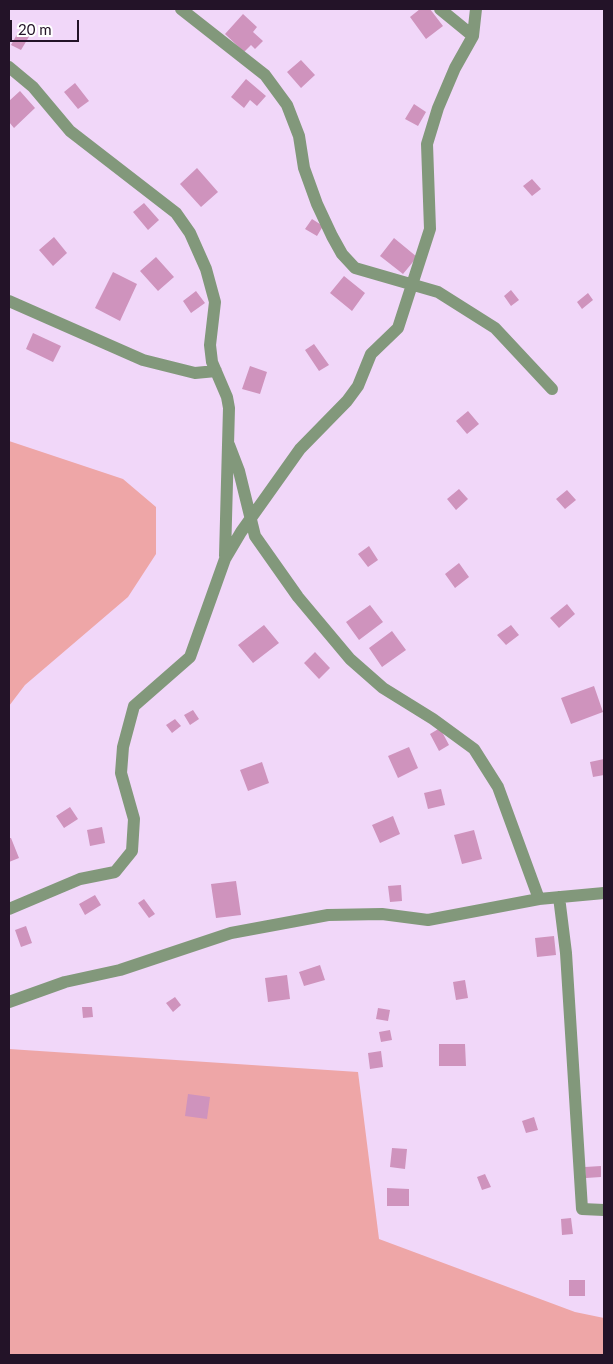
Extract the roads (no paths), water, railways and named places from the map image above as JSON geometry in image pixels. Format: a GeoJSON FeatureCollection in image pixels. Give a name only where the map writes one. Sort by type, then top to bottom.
{"type":"FeatureCollection","features":[{"type":"Feature","properties":{"kind":"street"},"geometry":{"type":"LineString","coordinates":[[181,9],[264,75],[287,106],[300,136],[304,168],[332,236],[342,254],[355,268],[438,292],[495,328],[552,389]]}},
{"type":"Feature","properties":{"kind":"street"},"geometry":{"type":"LineString","coordinates":[[440,9],[473,36]]}},
{"type":"Feature","properties":{"kind":"street"},"geometry":{"type":"LineString","coordinates":[[9,909],[80,879],[115,872],[132,851],[134,819],[121,773],[123,747],[134,706],[190,657],[225,559],[250,518],[300,449],[348,401],[358,386],[371,354],[398,328],[430,230],[428,144],[438,108],[455,68],[473,36],[476,9]]}},
{"type":"Feature","properties":{"kind":"street"},"geometry":{"type":"LineString","coordinates":[[9,68],[33,87],[70,131],[176,213],[190,233],[206,269],[215,302],[210,344],[216,371],[227,397],[229,445],[225,559]]}},
{"type":"Feature","properties":{"kind":"street"},"geometry":{"type":"LineString","coordinates":[[9,301],[143,360],[195,373],[216,371]]}},
{"type":"Feature","properties":{"kind":"street"},"geometry":{"type":"LineString","coordinates":[[229,445],[239,471],[255,536],[298,597],[350,659],[384,688],[433,719],[474,749],[498,787],[539,899]]}},
{"type":"Feature","properties":{"kind":"street"},"geometry":{"type":"LineString","coordinates":[[9,1002],[65,982],[120,970],[231,933],[328,915],[382,914],[428,920],[539,899],[604,893]]}},
{"type":"Feature","properties":{"kind":"street"},"geometry":{"type":"LineString","coordinates":[[559,897],[566,953],[582,1209],[604,1210]]}}]}
